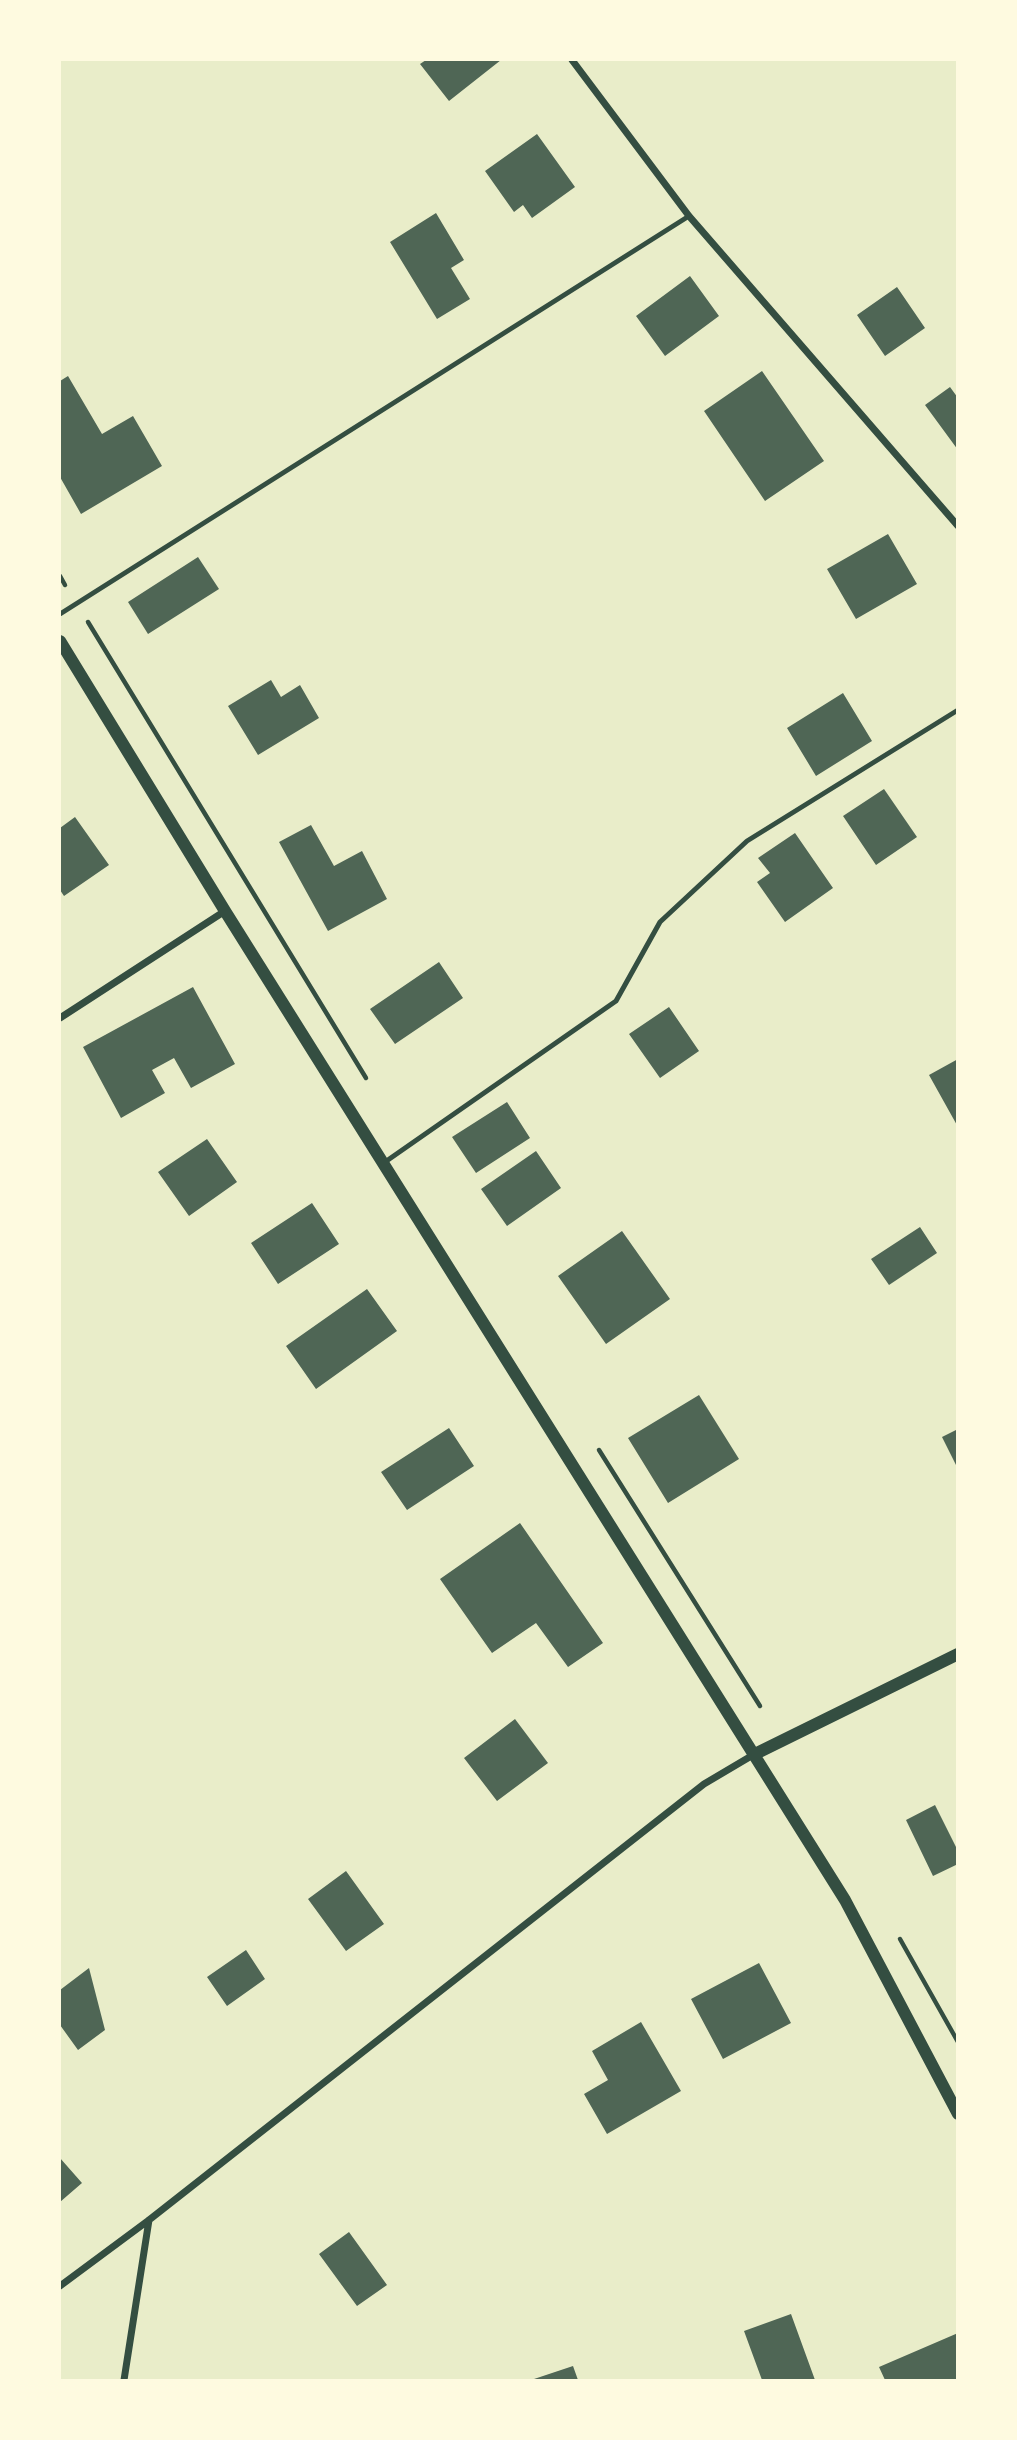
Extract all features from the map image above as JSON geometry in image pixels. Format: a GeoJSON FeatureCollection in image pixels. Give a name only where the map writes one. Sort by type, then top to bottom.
{"type":"FeatureCollection","features":[{"type":"Feature","properties":{"kind":"street"},"geometry":{"type":"LineString","coordinates":[[572,60],[689,216],[957,526]]}},
{"type":"Feature","properties":{"kind":"street"},"geometry":{"type":"LineString","coordinates":[[60,641],[225,911],[845,1900],[957,2113]]}},
{"type":"Feature","properties":{"kind":"street"},"geometry":{"type":"LineString","coordinates":[[60,1018],[225,911]]}},
{"type":"Feature","properties":{"kind":"street"},"geometry":{"type":"LineString","coordinates":[[60,2286],[149,2220],[704,1784],[754,1755],[957,1654]]}},
{"type":"Feature","properties":{"kind":"street"},"geometry":{"type":"LineString","coordinates":[[124,2381],[149,2220]]}},
{"type":"Feature","properties":{"kind":"lane"},"geometry":{"type":"LineString","coordinates":[[60,614],[689,216]]}},
{"type":"Feature","properties":{"kind":"lane"},"geometry":{"type":"LineString","coordinates":[[384,1162],[616,1001],[660,922],[747,841],[957,710]]}},
{"type":"Feature","properties":{"kind":"path"},"geometry":{"type":"LineString","coordinates":[[60,576],[371,1086]]}},
{"type":"Feature","properties":{"kind":"path"},"geometry":{"type":"LineString","coordinates":[[593,1440],[782,1742]]}},
{"type":"Feature","properties":{"kind":"path"},"geometry":{"type":"LineString","coordinates":[[895,1929],[957,2042]]}},
{"type":"Feature","properties":{"kind":"building"},"geometry":{"type":"Polygon","coordinates":[[[426,60],[501,60],[449,101],[420,64],[426,60]]]}},
{"type":"Feature","properties":{"kind":"building"},"geometry":{"type":"Polygon","coordinates":[[[537,134],[575,187],[532,218],[523,205],[514,212],[485,171],[537,134]]]}},
{"type":"Feature","properties":{"kind":"building"},"geometry":{"type":"Polygon","coordinates":[[[436,213],[464,260],[451,268],[470,299],[437,319],[390,242],[436,213]]]}},
{"type":"Feature","properties":{"kind":"building"},"geometry":{"type":"Polygon","coordinates":[[[690,276],[719,316],[665,356],[636,316],[690,276]]]}},
{"type":"Feature","properties":{"kind":"building"},"geometry":{"type":"Polygon","coordinates":[[[897,287],[925,328],[885,356],[857,315],[897,287]]]}},
{"type":"Feature","properties":{"kind":"building"},"geometry":{"type":"Polygon","coordinates":[[[762,371],[824,461],[765,501],[704,411],[762,371]]]}},
{"type":"Feature","properties":{"kind":"building"},"geometry":{"type":"Polygon","coordinates":[[[68,376],[102,434],[133,416],[162,466],[81,514],[60,477],[60,381],[68,376]]]}},
{"type":"Feature","properties":{"kind":"building"},"geometry":{"type":"Polygon","coordinates":[[[950,387],[958,398],[958,450],[925,405],[950,387]]]}},
{"type":"Feature","properties":{"kind":"building"},"geometry":{"type":"Polygon","coordinates":[[[888,534],[917,584],[856,619],[827,569],[888,534]]]}},
{"type":"Feature","properties":{"kind":"building"},"geometry":{"type":"Polygon","coordinates":[[[198,557],[219,589],[148,634],[128,602],[198,557]]]}},
{"type":"Feature","properties":{"kind":"building"},"geometry":{"type":"Polygon","coordinates":[[[271,680],[281,697],[300,685],[319,718],[258,755],[228,706],[271,680]]]}},
{"type":"Feature","properties":{"kind":"building"},"geometry":{"type":"Polygon","coordinates":[[[843,693],[872,741],[816,776],[787,728],[843,693]]]}},
{"type":"Feature","properties":{"kind":"building"},"geometry":{"type":"Polygon","coordinates":[[[884,789],[917,837],[876,865],[843,816],[884,789]]]}},
{"type":"Feature","properties":{"kind":"building"},"geometry":{"type":"Polygon","coordinates":[[[75,817],[109,865],[64,896],[60,890],[60,828],[75,817]]]}},
{"type":"Feature","properties":{"kind":"building"},"geometry":{"type":"Polygon","coordinates":[[[311,825],[334,866],[362,851],[387,899],[328,931],[279,842],[311,825]]]}},
{"type":"Feature","properties":{"kind":"building"},"geometry":{"type":"Polygon","coordinates":[[[795,833],[833,888],[785,922],[757,882],[770,873],[758,858],[795,833]]]}},
{"type":"Feature","properties":{"kind":"building"},"geometry":{"type":"Polygon","coordinates":[[[439,962],[463,998],[395,1044],[370,1009],[439,962]]]}},
{"type":"Feature","properties":{"kind":"building"},"geometry":{"type":"Polygon","coordinates":[[[193,987],[235,1064],[191,1088],[174,1058],[152,1070],[165,1093],[121,1118],[83,1047],[193,987]]]}},
{"type":"Feature","properties":{"kind":"building"},"geometry":{"type":"Polygon","coordinates":[[[669,1007],[699,1051],[660,1078],[629,1034],[669,1007]]]}},
{"type":"Feature","properties":{"kind":"building"},"geometry":{"type":"Polygon","coordinates":[[[958,1059],[958,1127],[929,1075],[958,1059]]]}},
{"type":"Feature","properties":{"kind":"building"},"geometry":{"type":"Polygon","coordinates":[[[507,1102],[530,1138],[476,1173],[452,1137],[507,1102]]]}},
{"type":"Feature","properties":{"kind":"building"},"geometry":{"type":"Polygon","coordinates":[[[207,1139],[237,1182],[189,1216],[158,1172],[207,1139]]]}},
{"type":"Feature","properties":{"kind":"building"},"geometry":{"type":"Polygon","coordinates":[[[536,1151],[561,1188],[507,1226],[481,1189],[536,1151]]]}},
{"type":"Feature","properties":{"kind":"building"},"geometry":{"type":"Polygon","coordinates":[[[312,1203],[339,1244],[278,1284],[251,1243],[312,1203]]]}},
{"type":"Feature","properties":{"kind":"building"},"geometry":{"type":"Polygon","coordinates":[[[920,1227],[937,1253],[889,1285],[871,1259],[920,1227]]]}},
{"type":"Feature","properties":{"kind":"building"},"geometry":{"type":"Polygon","coordinates":[[[622,1231],[670,1299],[606,1344],[558,1276],[622,1231]]]}},
{"type":"Feature","properties":{"kind":"building"},"geometry":{"type":"Polygon","coordinates":[[[367,1289],[397,1331],[316,1389],[286,1346],[367,1289]]]}},
{"type":"Feature","properties":{"kind":"building"},"geometry":{"type":"Polygon","coordinates":[[[699,1395],[739,1459],[668,1503],[628,1438],[699,1395]]]}},
{"type":"Feature","properties":{"kind":"building"},"geometry":{"type":"Polygon","coordinates":[[[449,1428],[474,1466],[407,1510],[381,1472],[449,1428]]]}},
{"type":"Feature","properties":{"kind":"building"},"geometry":{"type":"Polygon","coordinates":[[[958,1429],[958,1469],[942,1437],[958,1429]]]}},
{"type":"Feature","properties":{"kind":"building"},"geometry":{"type":"Polygon","coordinates":[[[520,1523],[603,1643],[568,1667],[536,1623],[492,1653],[440,1579],[520,1523]]]}},
{"type":"Feature","properties":{"kind":"building"},"geometry":{"type":"Polygon","coordinates":[[[515,1719],[548,1763],[497,1801],[464,1758],[515,1719]]]}},
{"type":"Feature","properties":{"kind":"building"},"geometry":{"type":"Polygon","coordinates":[[[935,1805],[958,1851],[958,1864],[933,1876],[906,1820],[935,1805]]]}},
{"type":"Feature","properties":{"kind":"building"},"geometry":{"type":"Polygon","coordinates":[[[346,1871],[384,1924],[346,1951],[308,1899],[346,1871]]]}},
{"type":"Feature","properties":{"kind":"building"},"geometry":{"type":"Polygon","coordinates":[[[246,1950],[265,1979],[227,2006],[207,1977],[246,1950]]]}},
{"type":"Feature","properties":{"kind":"building"},"geometry":{"type":"Polygon","coordinates":[[[759,1963],[791,2023],[723,2059],[691,1999],[759,1963]]]}},
{"type":"Feature","properties":{"kind":"building"},"geometry":{"type":"Polygon","coordinates":[[[89,1968],[105,2030],[78,2050],[60,2025],[60,1990],[89,1968]]]}},
{"type":"Feature","properties":{"kind":"building"},"geometry":{"type":"Polygon","coordinates":[[[641,2022],[681,2091],[607,2134],[584,2094],[608,2080],[592,2051],[641,2022]]]}},
{"type":"Feature","properties":{"kind":"building"},"geometry":{"type":"Polygon","coordinates":[[[60,2158],[82,2183],[60,2202],[60,2158]]]}},
{"type":"Feature","properties":{"kind":"building"},"geometry":{"type":"Polygon","coordinates":[[[349,2232],[387,2285],[357,2306],[319,2254],[349,2232]]]}},
{"type":"Feature","properties":{"kind":"building"},"geometry":{"type":"Polygon","coordinates":[[[791,2314],[815,2380],[762,2380],[744,2331],[791,2314]]]}},
{"type":"Feature","properties":{"kind":"building"},"geometry":{"type":"Polygon","coordinates":[[[958,2333],[958,2380],[885,2380],[879,2367],[958,2333]]]}},
{"type":"Feature","properties":{"kind":"building"},"geometry":{"type":"Polygon","coordinates":[[[573,2366],[578,2380],[531,2380],[573,2366]]]}}]}
